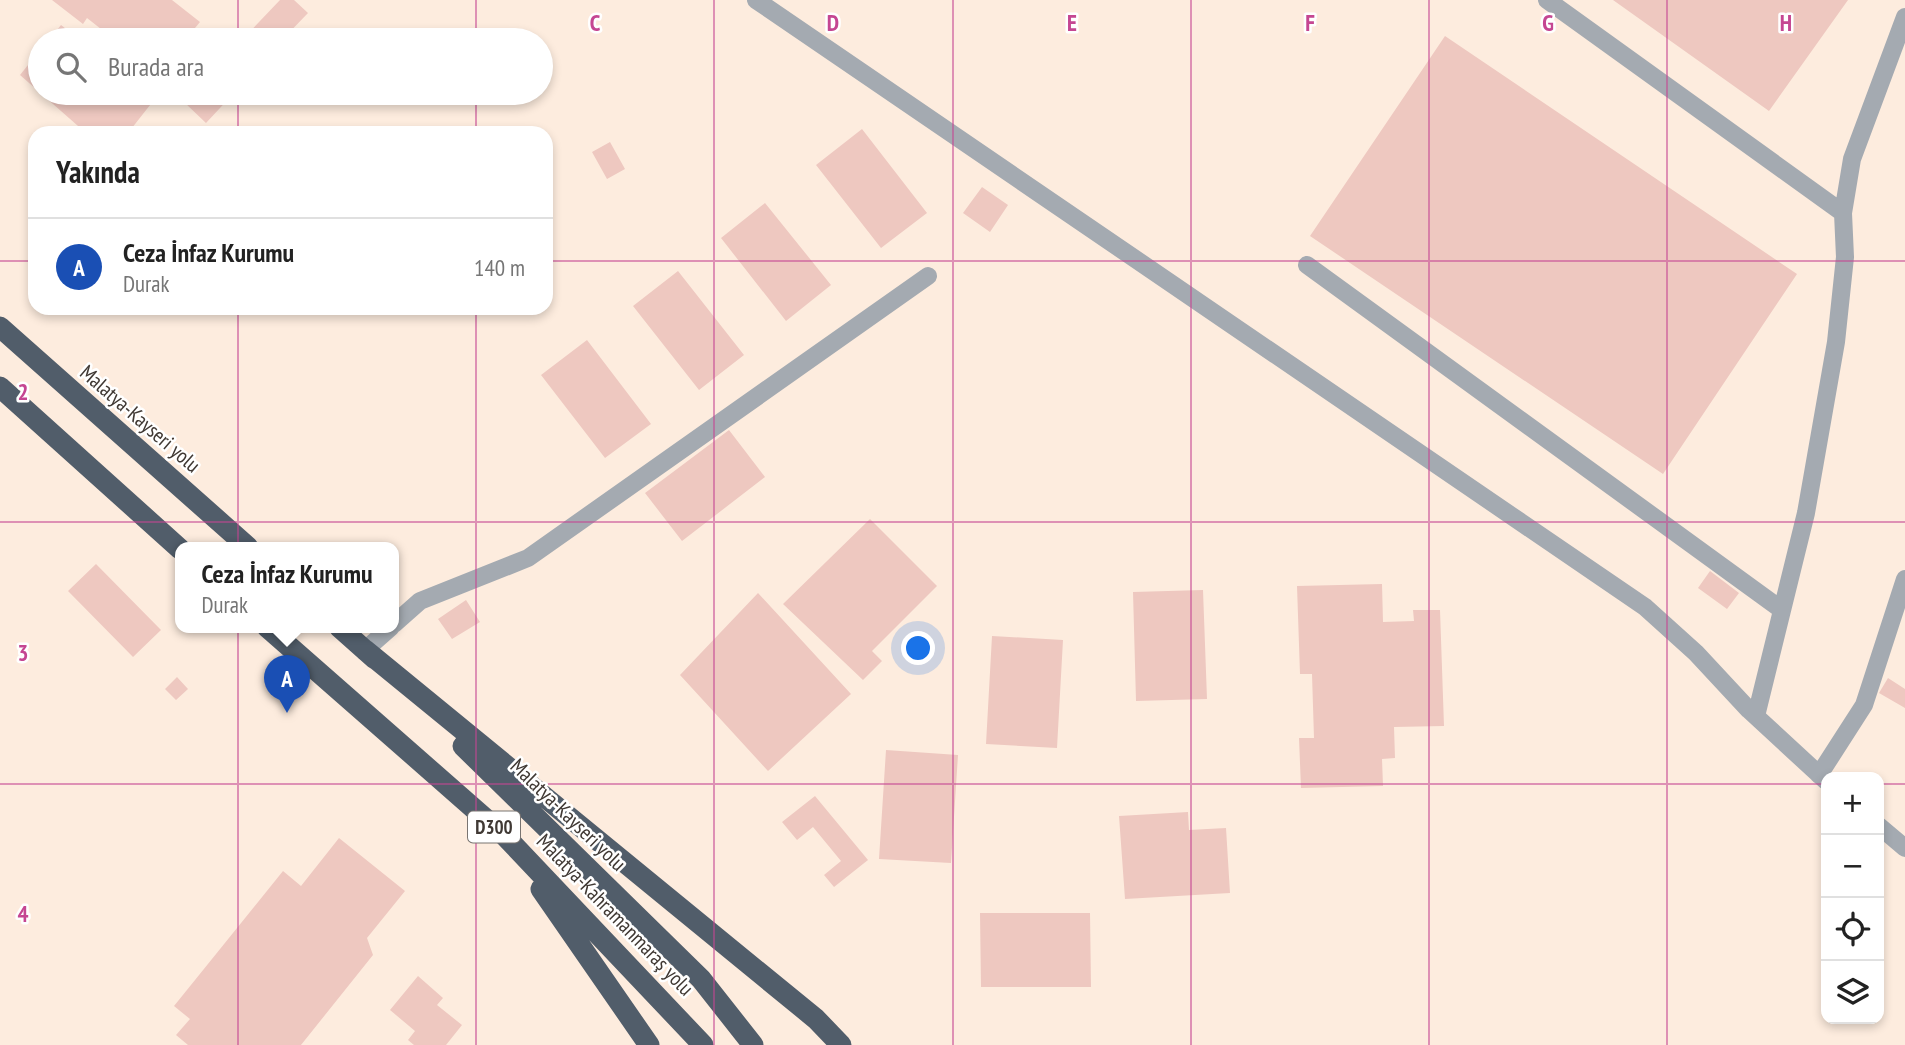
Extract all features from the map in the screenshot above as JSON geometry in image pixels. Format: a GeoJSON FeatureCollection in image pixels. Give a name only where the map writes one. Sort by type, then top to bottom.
{"type":"FeatureCollection","features":[{"type":"Feature","properties":{"kind":"highway","name":"Malatya-Kayseri yolu"},"geometry":{"type":"LineString","coordinates":[[0,327],[242,542]]}},
{"type":"Feature","properties":{"kind":"highway"},"geometry":{"type":"LineString","coordinates":[[0,387],[175,544]]}},
{"type":"Feature","properties":{"kind":"highway","name":"Malatya-Kahramanmaraş yolu"},"geometry":{"type":"LineString","coordinates":[[274,633],[504,835],[704,1045]]}},
{"type":"Feature","properties":{"kind":"highway","name":"Malatya-Kayseri yolu"},"geometry":{"type":"LineString","coordinates":[[346,633],[701,979],[753,1045]]}},
{"type":"Feature","properties":{"kind":"highway"},"geometry":{"type":"LineString","coordinates":[[365,650],[816,1019],[841,1045]]}},
{"type":"Feature","properties":{"kind":"highway"},"geometry":{"type":"LineString","coordinates":[[504,835],[649,1045]]}},
{"type":"Feature","properties":{"kind":"street"},"geometry":{"type":"LineString","coordinates":[[756,0],[1645,607],[1696,653],[1756,716],[1821,776]]}},
{"type":"Feature","properties":{"kind":"street"},"geometry":{"type":"LineString","coordinates":[[1547,0],[1843,213]]}},
{"type":"Feature","properties":{"kind":"street"},"geometry":{"type":"LineString","coordinates":[[1756,716],[1806,513],[1836,342],[1845,257],[1843,213],[1852,159],[1905,18]]}},
{"type":"Feature","properties":{"kind":"street"},"geometry":{"type":"LineString","coordinates":[[1307,265],[1782,610]]}},
{"type":"Feature","properties":{"kind":"street"},"geometry":{"type":"LineString","coordinates":[[399,620],[419,601],[528,558],[928,276]]}},
{"type":"Feature","properties":{"kind":"street"},"geometry":{"type":"LineString","coordinates":[[1826,772],[1864,705],[1905,579]]}},
{"type":"Feature","properties":{"kind":"street"},"geometry":{"type":"LineString","coordinates":[[365,650],[384,633]]}},
{"type":"Feature","properties":{"kind":"street"},"geometry":{"type":"LineString","coordinates":[[1884,830],[1905,848]]}},
{"type":"Feature","properties":{"kind":"building"},"geometry":{"type":"Polygon","coordinates":[[[52,0],[172,0],[200,22],[195,28],[100,28],[87,18],[83,24],[52,0]]]}},
{"type":"Feature","properties":{"kind":"building"},"geometry":{"type":"Polygon","coordinates":[[[280,0],[294,0],[308,13],[294,28],[253,28],[280,0]]]}},
{"type":"Feature","properties":{"kind":"building"},"geometry":{"type":"Polygon","coordinates":[[[1613,0],[1848,0],[1769,111],[1613,0]]]}},
{"type":"Feature","properties":{"kind":"building"},"geometry":{"type":"Polygon","coordinates":[[[1445,36],[1797,274],[1663,474],[1310,236],[1445,36]]]}},
{"type":"Feature","properties":{"kind":"building"},"geometry":{"type":"Polygon","coordinates":[[[28,65],[28,82],[20,75],[28,65]]]}},
{"type":"Feature","properties":{"kind":"building"},"geometry":{"type":"Polygon","coordinates":[[[54,105],[150,105],[134,126],[78,126],[54,105]]]}},
{"type":"Feature","properties":{"kind":"building"},"geometry":{"type":"Polygon","coordinates":[[[187,105],[223,105],[206,123],[187,105]]]}},
{"type":"Feature","properties":{"kind":"building"},"geometry":{"type":"Polygon","coordinates":[[[862,129],[927,213],[881,248],[816,165],[862,129]]]}},
{"type":"Feature","properties":{"kind":"building"},"geometry":{"type":"Polygon","coordinates":[[[610,142],[625,169],[607,179],[592,152],[610,142]]]}},
{"type":"Feature","properties":{"kind":"building"},"geometry":{"type":"Polygon","coordinates":[[[982,187],[1008,205],[990,232],[963,213],[982,187]]]}},
{"type":"Feature","properties":{"kind":"building"},"geometry":{"type":"Polygon","coordinates":[[[765,203],[831,285],[786,321],[721,238],[765,203]]]}},
{"type":"Feature","properties":{"kind":"building"},"geometry":{"type":"Polygon","coordinates":[[[678,271],[744,355],[699,390],[633,306],[678,271]]]}},
{"type":"Feature","properties":{"kind":"building"},"geometry":{"type":"Polygon","coordinates":[[[587,340],[651,424],[605,458],[541,375],[587,340]]]}},
{"type":"Feature","properties":{"kind":"building"},"geometry":{"type":"Polygon","coordinates":[[[729,430],[765,477],[682,541],[645,493],[729,430]]]}},
{"type":"Feature","properties":{"kind":"building"},"geometry":{"type":"Polygon","coordinates":[[[870,519],[937,586],[872,651],[882,661],[863,680],[783,604],[870,519]]]}},
{"type":"Feature","properties":{"kind":"building"},"geometry":{"type":"Polygon","coordinates":[[[96,564],[161,630],[133,657],[68,591],[96,564]]]}},
{"type":"Feature","properties":{"kind":"building"},"geometry":{"type":"Polygon","coordinates":[[[1710,571],[1739,593],[1727,609],[1698,588],[1710,571]]]}},
{"type":"Feature","properties":{"kind":"building"},"geometry":{"type":"Polygon","coordinates":[[[1382,584],[1383,622],[1414,621],[1413,610],[1440,610],[1444,726],[1394,727],[1395,758],[1382,759],[1383,786],[1301,788],[1299,738],[1314,738],[1312,674],[1300,674],[1297,586],[1382,584]]]}},
{"type":"Feature","properties":{"kind":"building"},"geometry":{"type":"Polygon","coordinates":[[[1203,590],[1207,699],[1136,701],[1133,592],[1203,590]]]}},
{"type":"Feature","properties":{"kind":"building"},"geometry":{"type":"Polygon","coordinates":[[[758,593],[851,694],[768,771],[680,675],[758,593]]]}},
{"type":"Feature","properties":{"kind":"building"},"geometry":{"type":"Polygon","coordinates":[[[466,600],[480,622],[452,639],[438,619],[466,600]]]}},
{"type":"Feature","properties":{"kind":"building"},"geometry":{"type":"Polygon","coordinates":[[[992,636],[1063,640],[1057,748],[986,744],[992,636]]]}},
{"type":"Feature","properties":{"kind":"building"},"geometry":{"type":"Polygon","coordinates":[[[177,677],[188,689],[176,700],[165,689],[177,677]]]}},
{"type":"Feature","properties":{"kind":"building"},"geometry":{"type":"Polygon","coordinates":[[[1888,678],[1905,689],[1905,708],[1879,693],[1888,678]]]}},
{"type":"Feature","properties":{"kind":"building"},"geometry":{"type":"Polygon","coordinates":[[[886,750],[958,755],[951,863],[879,859],[886,750]]]}},
{"type":"Feature","properties":{"kind":"building"},"geometry":{"type":"Polygon","coordinates":[[[815,796],[868,860],[834,887],[824,875],[841,861],[813,827],[797,840],[782,822],[815,796]]]}},
{"type":"Feature","properties":{"kind":"building"},"geometry":{"type":"Polygon","coordinates":[[[1188,812],[1189,830],[1226,828],[1230,893],[1125,899],[1119,816],[1188,812]]]}},
{"type":"Feature","properties":{"kind":"building"},"geometry":{"type":"Polygon","coordinates":[[[339,838],[405,891],[367,938],[373,955],[301,1045],[188,1045],[176,1035],[190,1019],[174,1006],[283,871],[301,886],[339,838]]]}},
{"type":"Feature","properties":{"kind":"building"},"geometry":{"type":"Polygon","coordinates":[[[980,913],[1090,913],[1091,987],[981,987],[980,913]]]}},
{"type":"Feature","properties":{"kind":"building"},"geometry":{"type":"Polygon","coordinates":[[[418,976],[443,998],[437,1005],[462,1025],[446,1045],[414,1045],[408,1040],[415,1031],[390,1010],[418,976]]]}},
{"type":"Feature","properties":{"kind":"place","name":"Ceza İnfaz Kurumu"},"geometry":{"type":"Point","coordinates":[287,713]}}]}
